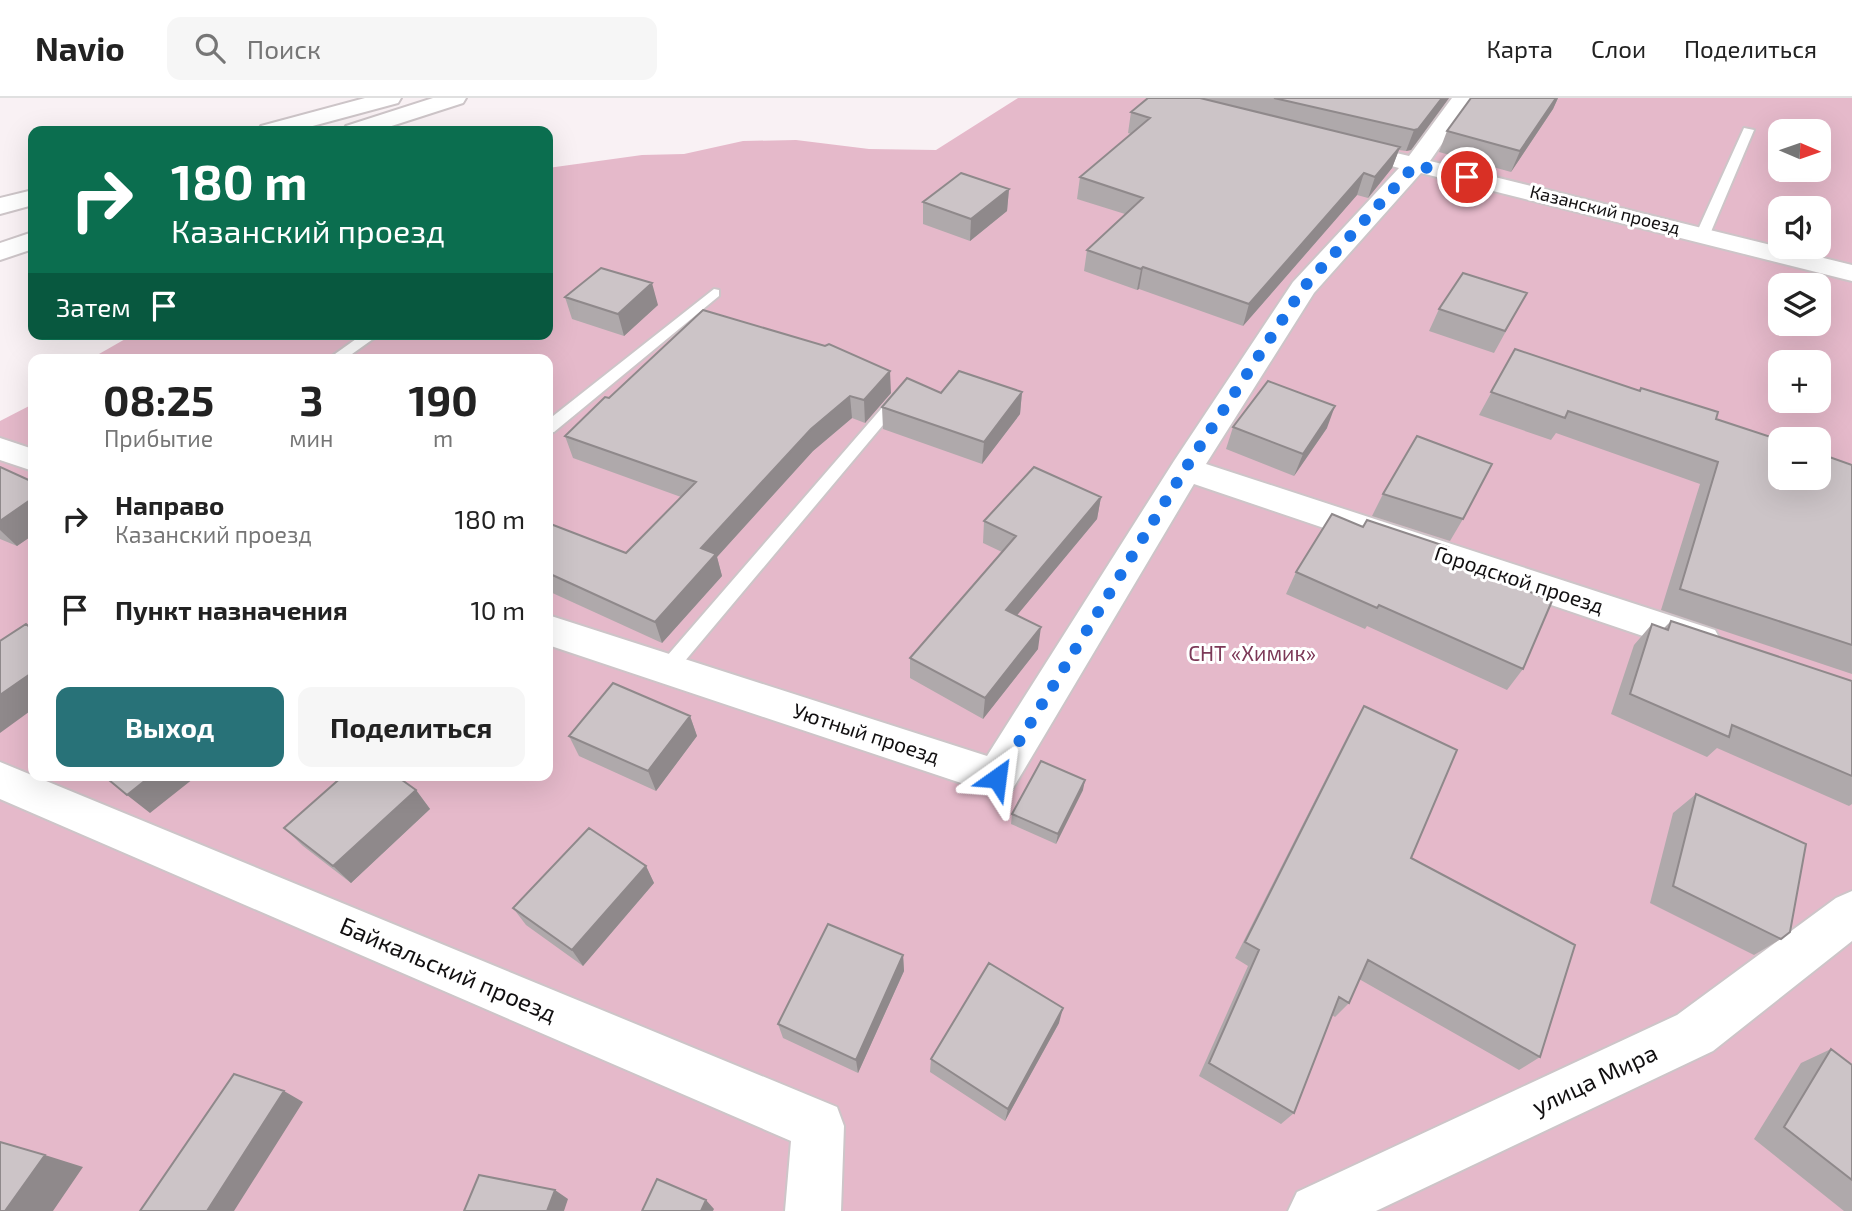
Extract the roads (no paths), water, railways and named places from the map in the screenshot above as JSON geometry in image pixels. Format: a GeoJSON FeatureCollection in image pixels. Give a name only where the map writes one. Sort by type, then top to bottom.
{"type":"FeatureCollection","features":[{"type":"Feature","properties":{"kind":"street"},"geometry":{"type":"LineString","coordinates":[[288,126],[390,98]]}},
{"type":"Feature","properties":{"kind":"street"},"geometry":{"type":"LineString","coordinates":[[369,126],[454,98]]}},
{"type":"Feature","properties":{"kind":"street","name":"Уютный проезд"},"geometry":{"type":"LineString","coordinates":[[553,632],[997,778],[1185,469],[1303,288],[1415,165],[1463,98]]}},
{"type":"Feature","properties":{"kind":"street","name":"Казанский проезд"},"geometry":{"type":"LineString","coordinates":[[1376,155],[1852,273]]}},
{"type":"Feature","properties":{"kind":"street"},"geometry":{"type":"LineString","coordinates":[[0,206],[28,198]]}},
{"type":"Feature","properties":{"kind":"street"},"geometry":{"type":"LineString","coordinates":[[0,252],[28,242]]}},
{"type":"Feature","properties":{"kind":"street"},"geometry":{"type":"LineString","coordinates":[[0,449],[28,458]]}},
{"type":"Feature","properties":{"kind":"street","name":"Городской проезд"},"geometry":{"type":"LineString","coordinates":[[1185,469],[1734,652]]}},
{"type":"Feature","properties":{"kind":"street","name":"Байкальский проезд"},"geometry":{"type":"LineString","coordinates":[[0,780],[818,1126],[813,1211]]}},
{"type":"Feature","properties":{"kind":"street","name":"улица Мира"},"geometry":{"type":"LineString","coordinates":[[1316,1211],[1695,1033],[1852,913]]}},
{"type":"Feature","properties":{"kind":"lane"},"geometry":{"type":"LineString","coordinates":[[1703,234],[1748,130]]}},
{"type":"Feature","properties":{"kind":"lane"},"geometry":{"type":"LineString","coordinates":[[553,424],[714,293]]}},
{"type":"Feature","properties":{"kind":"lane"},"geometry":{"type":"LineString","coordinates":[[343,354],[364,340]]}},
{"type":"Feature","properties":{"kind":"lane"},"geometry":{"type":"LineString","coordinates":[[667,669],[902,393]]}},
{"type":"Feature","properties":{"kind":"park label","name":"СНТ «Химик»"},"geometry":{"type":"Point","coordinates":[1252,654]}}]}
